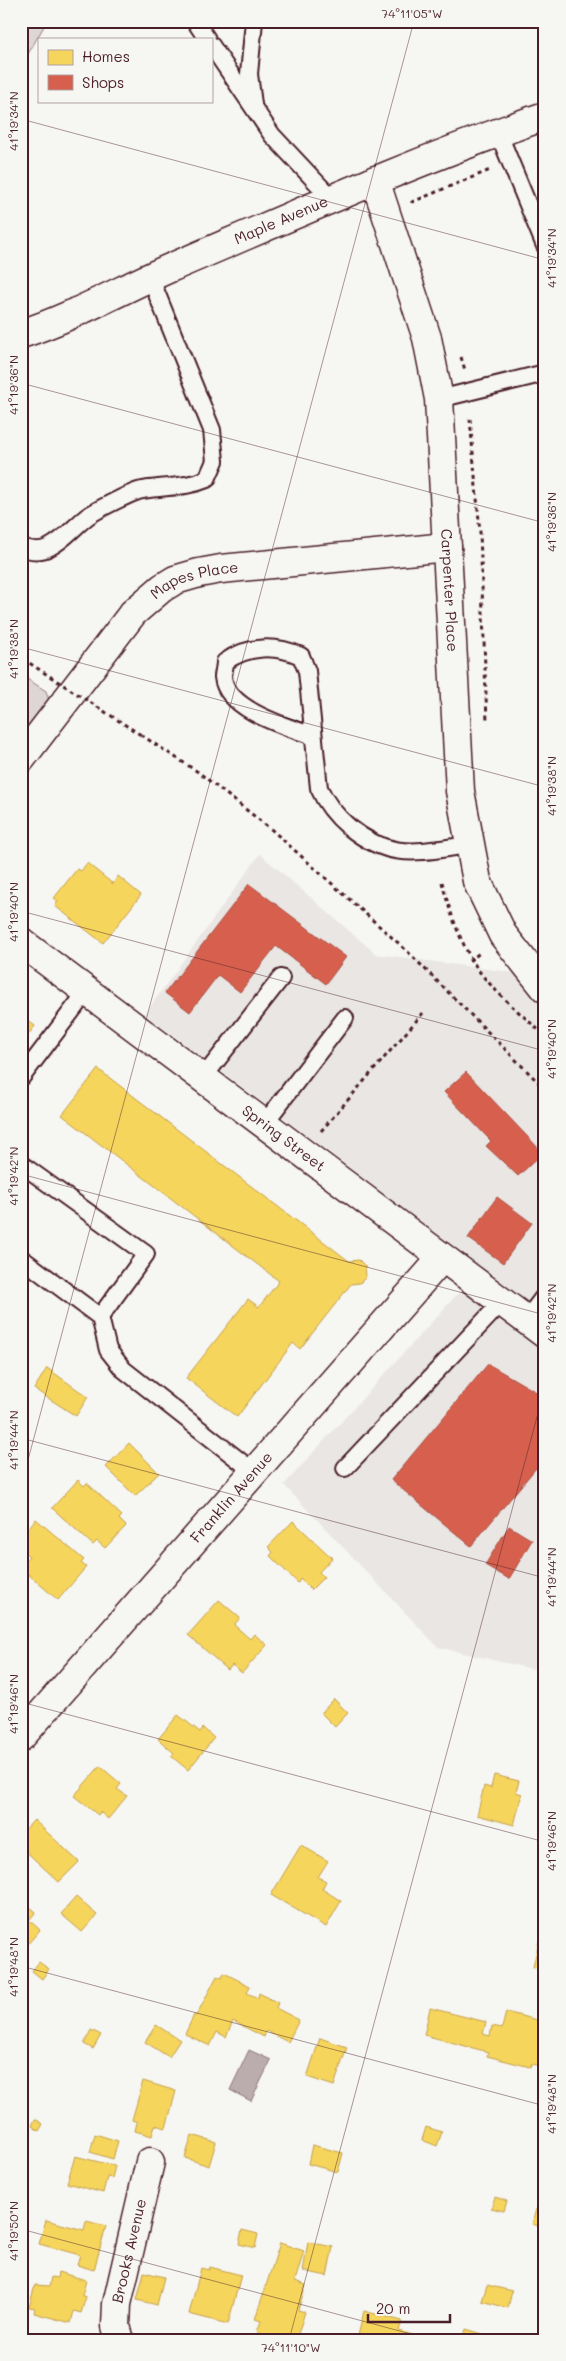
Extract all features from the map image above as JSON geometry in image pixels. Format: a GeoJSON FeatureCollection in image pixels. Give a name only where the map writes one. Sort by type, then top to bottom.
{"type":"FeatureCollection","features":[{"type":"Feature","properties":{"kind":"street","name":"Maple Avenue"},"geometry":{"type":"LineString","coordinates":[[21,334],[52,324],[150,277],[435,155],[545,116]]}},
{"type":"Feature","properties":{"kind":"street","name":"Carpenter Place"},"geometry":{"type":"LineString","coordinates":[[375,180],[427,338],[439,399],[460,792],[477,881],[503,936],[545,988]]}},
{"type":"Feature","properties":{"kind":"street","name":"Mapes Place"},"geometry":{"type":"LineString","coordinates":[[21,759],[127,619],[147,600],[175,580],[221,569],[447,547]]}},
{"type":"Feature","properties":{"kind":"street","name":"Spring Street"},"geometry":{"type":"LineString","coordinates":[[21,942],[536,1327]]}},
{"type":"Feature","properties":{"kind":"street","name":"Franklin Avenue"},"geometry":{"type":"LineString","coordinates":[[21,1737],[442,1258]]}},
{"type":"Feature","properties":{"kind":"street","name":"Brooks Avenue"},"geometry":{"type":"LineString","coordinates":[[120,2340],[116,2326],[117,2304],[150,2162]]}},
{"type":"Feature","properties":{"kind":"lane"},"geometry":{"type":"LineString","coordinates":[[195,21],[206,38]]}},
{"type":"Feature","properties":{"kind":"lane"},"geometry":{"type":"LineString","coordinates":[[253,106],[249,74],[254,21]]}},
{"type":"Feature","properties":{"kind":"lane"},"geometry":{"type":"LineString","coordinates":[[212,46],[272,135],[332,199]]}},
{"type":"Feature","properties":{"kind":"lane"},"geometry":{"type":"LineString","coordinates":[[498,132],[545,246]]}},
{"type":"Feature","properties":{"kind":"lane"},"geometry":{"type":"LineString","coordinates":[[21,546],[30,551],[48,550],[89,516],[141,490],[191,485],[207,479],[215,461],[212,430],[150,277]]}},
{"type":"Feature","properties":{"kind":"lane"},"geometry":{"type":"LineString","coordinates":[[439,399],[545,373]]}},
{"type":"Feature","properties":{"kind":"lane"},"geometry":{"type":"LineString","coordinates":[[313,736],[264,719],[244,706],[228,691],[223,678],[225,662],[237,653],[264,648],[285,649],[301,656],[307,671],[319,788],[326,803],[341,820],[359,835],[379,847],[397,851],[418,851],[470,845]]}},
{"type":"Feature","properties":{"kind":"lane"},"geometry":{"type":"LineString","coordinates":[[203,1078],[282,978]]}},
{"type":"Feature","properties":{"kind":"lane"},"geometry":{"type":"LineString","coordinates":[[21,1078],[87,991]]}},
{"type":"Feature","properties":{"kind":"lane"},"geometry":{"type":"LineString","coordinates":[[264,1124],[346,1018]]}},
{"type":"Feature","properties":{"kind":"lane"},"geometry":{"type":"LineString","coordinates":[[21,1164],[146,1254],[100,1318]]}},
{"type":"Feature","properties":{"kind":"lane"},"geometry":{"type":"LineString","coordinates":[[21,1258],[100,1318],[108,1350],[123,1369],[254,1472]]}},
{"type":"Feature","properties":{"kind":"lane"},"geometry":{"type":"LineString","coordinates":[[536,1327],[545,1295]]}},
{"type":"Feature","properties":{"kind":"lane"},"geometry":{"type":"LineString","coordinates":[[345,1468],[502,1302]]}},
{"type":"Feature","properties":{"kind":"path"},"geometry":{"type":"LineString","coordinates":[[415,211],[412,202],[510,162]]}},
{"type":"Feature","properties":{"kind":"path"},"geometry":{"type":"LineString","coordinates":[[461,356],[468,392],[480,532],[487,730]]}},
{"type":"Feature","properties":{"kind":"path"},"geometry":{"type":"LineString","coordinates":[[22,658],[198,772],[272,830],[406,950],[545,1089]]}},
{"type":"Feature","properties":{"kind":"path"},"geometry":{"type":"LineString","coordinates":[[442,882],[450,913],[487,982],[545,1036]]}},
{"type":"Feature","properties":{"kind":"path"},"geometry":{"type":"LineString","coordinates":[[321,1131],[423,1013]]}},
{"type":"Feature","properties":{"kind":"shaded area"},"geometry":{"type":"Polygon","coordinates":[[[21,21],[47,21],[21,66],[21,21]]]}},
{"type":"Feature","properties":{"kind":"shaded area"},"geometry":{"type":"Polygon","coordinates":[[[21,675],[46,691],[50,704],[30,734],[21,732],[21,675]]]}},
{"type":"Feature","properties":{"kind":"shaded area"},"geometry":{"type":"Polygon","coordinates":[[[260,854],[376,954],[545,977],[545,1672],[438,1647],[284,1485],[482,1267],[145,1014],[260,854]]]}},
{"type":"Feature","properties":{"kind":"shaded area"},"geometry":{"type":"Polygon","coordinates":[[[249,2050],[271,2060],[251,2101],[230,2090],[249,2050]]]}},
{"type":"Feature","properties":{"kind":"building: Homes"},"geometry":{"type":"Polygon","coordinates":[[[87,863],[113,884],[118,876],[141,895],[103,943],[55,906],[58,901],[54,898],[77,869],[81,871],[87,863]]]}},
{"type":"Feature","properties":{"kind":"building: Homes"},"geometry":{"type":"Polygon","coordinates":[[[21,1015],[35,1026],[21,1044],[21,1015]]]}},
{"type":"Feature","properties":{"kind":"building: Homes"},"geometry":{"type":"Polygon","coordinates":[[[98,1069],[349,1261],[359,1260],[365,1266],[366,1277],[360,1283],[351,1284],[300,1349],[293,1343],[237,1417],[186,1378],[248,1299],[259,1307],[279,1281],[62,1115],[98,1069]]]}},
{"type":"Feature","properties":{"kind":"building: Homes"},"geometry":{"type":"Polygon","coordinates":[[[47,1368],[88,1397],[76,1416],[34,1389],[47,1368]]]}},
{"type":"Feature","properties":{"kind":"building: Homes"},"geometry":{"type":"Polygon","coordinates":[[[129,1443],[159,1473],[135,1496],[106,1467],[129,1443]]]}},
{"type":"Feature","properties":{"kind":"building: Homes"},"geometry":{"type":"Polygon","coordinates":[[[78,1480],[84,1486],[87,1483],[122,1516],[119,1519],[126,1526],[105,1548],[97,1541],[93,1545],[52,1508],[78,1480]]]}},
{"type":"Feature","properties":{"kind":"building: Homes"},"geometry":{"type":"Polygon","coordinates":[[[36,1519],[84,1560],[81,1563],[86,1567],[58,1600],[21,1568],[21,1565],[29,1556],[21,1550],[21,1536],[36,1519]]]}},
{"type":"Feature","properties":{"kind":"building: Homes"},"geometry":{"type":"Polygon","coordinates":[[[293,1521],[332,1558],[319,1572],[324,1577],[311,1590],[300,1579],[298,1583],[270,1556],[273,1552],[268,1547],[293,1521]]]}},
{"type":"Feature","properties":{"kind":"building: Homes"},"geometry":{"type":"Polygon","coordinates":[[[219,1600],[240,1618],[234,1625],[250,1639],[254,1634],[267,1645],[242,1673],[232,1665],[228,1670],[188,1635],[219,1600]]]}},
{"type":"Feature","properties":{"kind":"building: Homes"},"geometry":{"type":"Polygon","coordinates":[[[334,1699],[348,1713],[335,1727],[321,1713],[334,1699]]]}},
{"type":"Feature","properties":{"kind":"building: Homes"},"geometry":{"type":"Polygon","coordinates":[[[178,1715],[200,1732],[203,1728],[214,1738],[188,1770],[171,1756],[174,1753],[158,1739],[178,1715]]]}},
{"type":"Feature","properties":{"kind":"building: Homes"},"geometry":{"type":"Polygon","coordinates":[[[100,1766],[121,1784],[117,1789],[127,1796],[108,1819],[100,1812],[98,1815],[74,1796],[100,1766]]]}},
{"type":"Feature","properties":{"kind":"building: Homes"},"geometry":{"type":"Polygon","coordinates":[[[494,1775],[519,1781],[516,1792],[522,1794],[514,1825],[477,1815],[484,1786],[491,1788],[494,1775]]]}},
{"type":"Feature","properties":{"kind":"building: Homes"},"geometry":{"type":"Polygon","coordinates":[[[34,1820],[79,1862],[59,1882],[21,1847],[21,1834],[34,1820]]]}},
{"type":"Feature","properties":{"kind":"building: Homes"},"geometry":{"type":"Polygon","coordinates":[[[301,1845],[328,1861],[318,1877],[326,1881],[322,1889],[341,1901],[326,1927],[271,1895],[301,1845]]]}},
{"type":"Feature","properties":{"kind":"building: Homes"},"geometry":{"type":"Polygon","coordinates":[[[76,1897],[97,1915],[82,1932],[61,1914],[76,1897]]]}},
{"type":"Feature","properties":{"kind":"building: Homes"},"geometry":{"type":"Polygon","coordinates":[[[21,1899],[36,1912],[29,1920],[40,1930],[26,1946],[21,1942],[21,1899]]]}},
{"type":"Feature","properties":{"kind":"building: Homes"},"geometry":{"type":"Polygon","coordinates":[[[539,1941],[545,1942],[545,1970],[533,1967],[539,1941]]]}},
{"type":"Feature","properties":{"kind":"building: Homes"},"geometry":{"type":"Polygon","coordinates":[[[39,1962],[49,1969],[42,1979],[32,1971],[39,1962]]]}},
{"type":"Feature","properties":{"kind":"building: Homes"},"geometry":{"type":"Polygon","coordinates":[[[224,1973],[250,1986],[247,1993],[258,1998],[259,1993],[278,2003],[276,2008],[299,2020],[288,2042],[266,2031],[264,2037],[233,2021],[226,2037],[217,2032],[210,2046],[185,2034],[217,1976],[222,1978],[224,1973]]]}},
{"type":"Feature","properties":{"kind":"building: Homes"},"geometry":{"type":"Polygon","coordinates":[[[430,2008],[486,2022],[483,2034],[490,2036],[492,2026],[502,2028],[506,2012],[545,2022],[545,2067],[531,2064],[530,2067],[487,2056],[488,2052],[424,2035],[430,2008]]]}},
{"type":"Feature","properties":{"kind":"building: Homes"},"geometry":{"type":"Polygon","coordinates":[[[156,2025],[180,2040],[169,2057],[145,2042],[156,2025]]]}},
{"type":"Feature","properties":{"kind":"building: Homes"},"geometry":{"type":"Polygon","coordinates":[[[91,2030],[101,2035],[93,2049],[84,2044],[91,2030]]]}},
{"type":"Feature","properties":{"kind":"building: Homes"},"geometry":{"type":"Polygon","coordinates":[[[320,2038],[347,2047],[334,2086],[307,2077],[320,2038]]]}},
{"type":"Feature","properties":{"kind":"building: Homes"},"geometry":{"type":"Polygon","coordinates":[[[143,2081],[176,2091],[166,2128],[155,2125],[152,2136],[135,2131],[137,2122],[132,2120],[143,2081]]]}},
{"type":"Feature","properties":{"kind":"building: Homes"},"geometry":{"type":"Polygon","coordinates":[[[35,2119],[43,2124],[39,2131],[32,2126],[35,2119]]]}},
{"type":"Feature","properties":{"kind":"building: Homes"},"geometry":{"type":"Polygon","coordinates":[[[426,2127],[442,2132],[437,2146],[422,2140],[426,2127]]]}},
{"type":"Feature","properties":{"kind":"building: Homes"},"geometry":{"type":"Polygon","coordinates":[[[95,2134],[118,2141],[113,2159],[90,2152],[95,2134]]]}},
{"type":"Feature","properties":{"kind":"building: Homes"},"geometry":{"type":"Polygon","coordinates":[[[192,2135],[216,2142],[209,2166],[185,2158],[192,2135]]]}},
{"type":"Feature","properties":{"kind":"building: Homes"},"geometry":{"type":"Polygon","coordinates":[[[312,2145],[343,2153],[338,2172],[308,2164],[312,2145]]]}},
{"type":"Feature","properties":{"kind":"building: Homes"},"geometry":{"type":"Polygon","coordinates":[[[75,2156],[115,2166],[112,2178],[107,2177],[103,2193],[67,2183],[75,2156]]]}},
{"type":"Feature","properties":{"kind":"building: Homes"},"geometry":{"type":"Polygon","coordinates":[[[495,2197],[507,2201],[504,2211],[491,2208],[495,2197]]]}},
{"type":"Feature","properties":{"kind":"building: Homes"},"geometry":{"type":"Polygon","coordinates":[[[536,2209],[545,2211],[545,2228],[532,2224],[536,2209]]]}},
{"type":"Feature","properties":{"kind":"building: Homes"},"geometry":{"type":"Polygon","coordinates":[[[46,2220],[84,2230],[86,2221],[106,2226],[94,2270],[77,2265],[80,2255],[39,2244],[46,2220]]]}},
{"type":"Feature","properties":{"kind":"building: Homes"},"geometry":{"type":"Polygon","coordinates":[[[242,2230],[258,2234],[255,2248],[239,2244],[242,2230]]]}},
{"type":"Feature","properties":{"kind":"building: Homes"},"geometry":{"type":"Polygon","coordinates":[[[308,2242],[333,2247],[327,2276],[303,2271],[308,2242]]]}},
{"type":"Feature","properties":{"kind":"building: Homes"},"geometry":{"type":"Polygon","coordinates":[[[280,2243],[304,2251],[295,2281],[306,2285],[298,2310],[305,2312],[296,2340],[280,2340],[257,2332],[261,2321],[255,2319],[280,2243]]]}},
{"type":"Feature","properties":{"kind":"building: Homes"},"geometry":{"type":"Polygon","coordinates":[[[210,2267],[241,2275],[228,2324],[189,2314],[201,2268],[209,2270],[210,2267]]]}},
{"type":"Feature","properties":{"kind":"building: Homes"},"geometry":{"type":"Polygon","coordinates":[[[58,2272],[86,2280],[82,2296],[86,2297],[81,2313],[74,2311],[71,2323],[34,2313],[35,2308],[29,2307],[35,2285],[49,2286],[51,2277],[57,2278],[58,2272]]]}},
{"type":"Feature","properties":{"kind":"building: Homes"},"geometry":{"type":"Polygon","coordinates":[[[144,2272],[164,2277],[157,2305],[137,2300],[144,2272]]]}},
{"type":"Feature","properties":{"kind":"building: Homes"},"geometry":{"type":"Polygon","coordinates":[[[487,2285],[512,2291],[508,2308],[482,2301],[487,2285]]]}},
{"type":"Feature","properties":{"kind":"building: Homes"},"geometry":{"type":"Polygon","coordinates":[[[364,2311],[402,2321],[399,2331],[413,2335],[412,2340],[357,2340],[364,2311]]]}},
{"type":"Feature","properties":{"kind":"building: Homes"},"geometry":{"type":"Polygon","coordinates":[[[466,2329],[483,2334],[481,2340],[463,2340],[466,2329]]]}},
{"type":"Feature","properties":{"kind":"building: Shops"},"geometry":{"type":"Polygon","coordinates":[[[249,884],[346,957],[326,984],[276,946],[240,992],[218,975],[190,1012],[165,993],[249,884]]]}},
{"type":"Feature","properties":{"kind":"building: Shops"},"geometry":{"type":"Polygon","coordinates":[[[466,1072],[543,1153],[518,1176],[486,1146],[491,1141],[444,1092],[466,1072]]]}},
{"type":"Feature","properties":{"kind":"building: Shops"},"geometry":{"type":"Polygon","coordinates":[[[497,1197],[532,1223],[503,1263],[468,1238],[497,1197]]]}},
{"type":"Feature","properties":{"kind":"building: Shops"},"geometry":{"type":"Polygon","coordinates":[[[488,1364],[545,1397],[545,1461],[540,1469],[536,1468],[471,1546],[391,1480],[488,1364]]]}},
{"type":"Feature","properties":{"kind":"building: Shops"},"geometry":{"type":"Polygon","coordinates":[[[509,1526],[532,1540],[509,1579],[485,1565],[509,1526]]]}}]}
